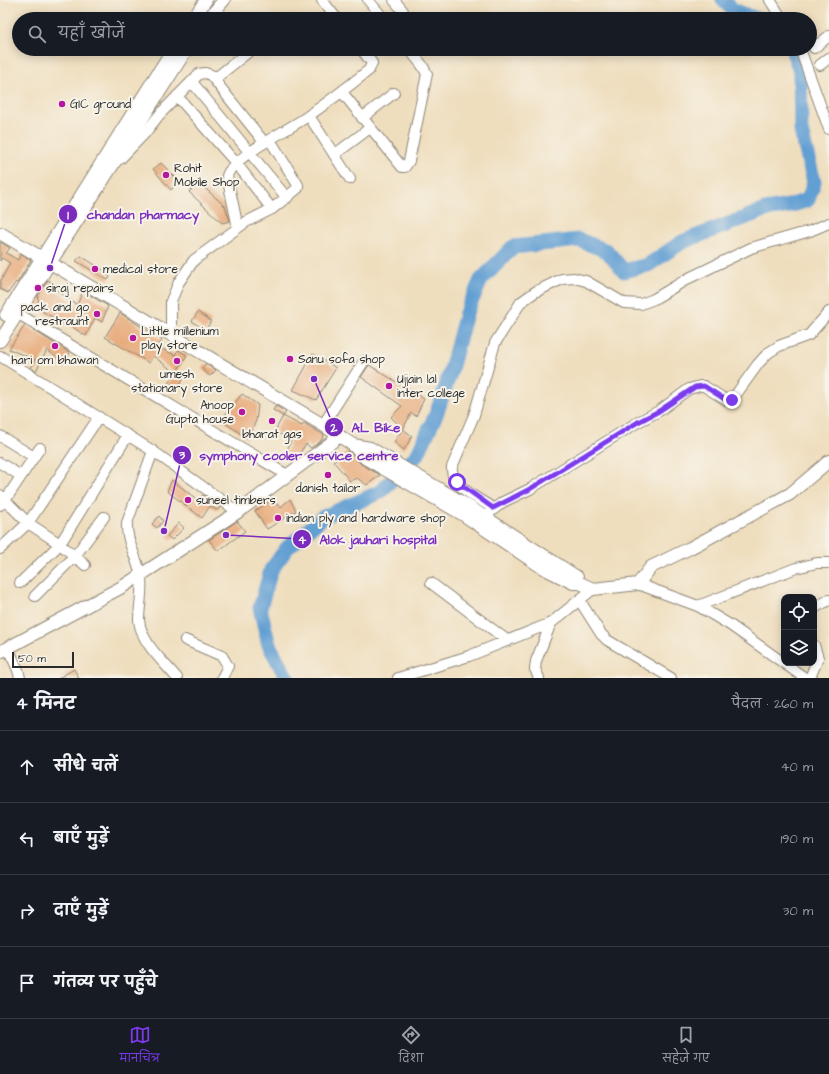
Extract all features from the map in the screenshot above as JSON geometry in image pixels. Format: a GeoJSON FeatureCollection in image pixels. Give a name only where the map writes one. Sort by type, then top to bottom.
{"type":"FeatureCollection","features":[{"type":"Feature","properties":{"kind":"street"},"geometry":{"type":"LineString","coordinates":[[198,12],[206,0]]}},
{"type":"Feature","properties":{"kind":"street"},"geometry":{"type":"LineString","coordinates":[[214,12],[224,0]]}},
{"type":"Feature","properties":{"kind":"street"},"geometry":{"type":"LineString","coordinates":[[322,0],[331,12]]}},
{"type":"Feature","properties":{"kind":"street"},"geometry":{"type":"LineString","coordinates":[[368,0],[378,12]]}},
{"type":"Feature","properties":{"kind":"street"},"geometry":{"type":"LineString","coordinates":[[394,0],[403,11]]}},
{"type":"Feature","properties":{"kind":"street"},"geometry":{"type":"LineString","coordinates":[[770,0],[778,12]]}},
{"type":"Feature","properties":{"kind":"street"},"geometry":{"type":"LineString","coordinates":[[817,46],[829,36]]}},
{"type":"Feature","properties":{"kind":"street"},"geometry":{"type":"LineString","coordinates":[[0,341],[46,260],[169,56]]}},
{"type":"Feature","properties":{"kind":"street"},"geometry":{"type":"LineString","coordinates":[[0,325],[110,169],[183,56]]}},
{"type":"Feature","properties":{"kind":"street"},"geometry":{"type":"LineString","coordinates":[[212,77],[222,74],[244,56]]}},
{"type":"Feature","properties":{"kind":"street"},"geometry":{"type":"LineString","coordinates":[[238,228],[227,176],[236,163],[267,141],[309,116],[342,92],[372,66],[367,56]]}},
{"type":"Feature","properties":{"kind":"street"},"geometry":{"type":"LineString","coordinates":[[342,92],[402,167],[408,165],[427,74],[415,56]]}},
{"type":"Feature","properties":{"kind":"street"},"geometry":{"type":"LineString","coordinates":[[803,56],[829,129]]}},
{"type":"Feature","properties":{"kind":"street"},"geometry":{"type":"LineString","coordinates":[[820,65],[829,58]]}},
{"type":"Feature","properties":{"kind":"street"},"geometry":{"type":"LineString","coordinates":[[110,169],[177,96],[202,73],[212,77],[267,141],[298,186],[297,190],[272,209],[238,228],[194,260],[179,282],[171,301],[171,333]]}},
{"type":"Feature","properties":{"kind":"street"},"geometry":{"type":"LineString","coordinates":[[192,82],[287,198]]}},
{"type":"Feature","properties":{"kind":"street"},"geometry":{"type":"LineString","coordinates":[[362,118],[394,93]]}},
{"type":"Feature","properties":{"kind":"street"},"geometry":{"type":"LineString","coordinates":[[177,96],[236,163],[272,209]]}},
{"type":"Feature","properties":{"kind":"street"},"geometry":{"type":"LineString","coordinates":[[309,116],[350,180]]}},
{"type":"Feature","properties":{"kind":"street"},"geometry":{"type":"LineString","coordinates":[[334,155],[370,128]]}},
{"type":"Feature","properties":{"kind":"street"},"geometry":{"type":"LineString","coordinates":[[580,583],[577,578],[489,513],[457,482],[451,473],[452,466],[474,415],[494,343],[521,302],[549,284],[562,279],[574,278],[586,281],[624,303],[641,304],[654,299],[689,278],[751,248],[810,231],[829,223]]}},
{"type":"Feature","properties":{"kind":"street"},"geometry":{"type":"LineString","coordinates":[[0,233],[171,333],[323,424],[353,445],[465,510],[543,568],[573,583],[580,583],[593,590]]}},
{"type":"Feature","properties":{"kind":"street"},"geometry":{"type":"LineString","coordinates":[[465,510],[489,513],[638,422],[659,411],[695,387],[704,386],[726,400],[732,400],[758,364],[768,353],[779,346],[809,335],[829,312]]}},
{"type":"Feature","properties":{"kind":"street"},"geometry":{"type":"LineString","coordinates":[[17,313],[287,475]]}},
{"type":"Feature","properties":{"kind":"street"},"geometry":{"type":"LineString","coordinates":[[0,356],[153,451],[238,512]]}},
{"type":"Feature","properties":{"kind":"street"},"geometry":{"type":"LineString","coordinates":[[323,424],[364,361]]}},
{"type":"Feature","properties":{"kind":"street"},"geometry":{"type":"LineString","coordinates":[[0,549],[28,523],[99,418]]}},
{"type":"Feature","properties":{"kind":"street"},"geometry":{"type":"LineString","coordinates":[[20,582],[60,544],[128,435]]}},
{"type":"Feature","properties":{"kind":"street"},"geometry":{"type":"LineString","coordinates":[[0,436],[34,457]]}},
{"type":"Feature","properties":{"kind":"street"},"geometry":{"type":"LineString","coordinates":[[20,678],[18,670],[4,650],[122,587],[238,512],[340,436]]}},
{"type":"Feature","properties":{"kind":"street"},"geometry":{"type":"LineString","coordinates":[[40,448],[2,500],[28,523],[60,544],[84,565]]}},
{"type":"Feature","properties":{"kind":"street"},"geometry":{"type":"LineString","coordinates":[[153,451],[127,523],[127,535],[141,574],[140,621],[142,634],[151,648],[177,678]]}},
{"type":"Feature","properties":{"kind":"street"},"geometry":{"type":"LineString","coordinates":[[638,584],[651,567],[690,548],[790,494],[829,462]]}},
{"type":"Feature","properties":{"kind":"street"},"geometry":{"type":"LineString","coordinates":[[0,463],[21,476]]}},
{"type":"Feature","properties":{"kind":"street"},"geometry":{"type":"LineString","coordinates":[[35,596],[75,556],[104,517]]}},
{"type":"Feature","properties":{"kind":"street"},"geometry":{"type":"LineString","coordinates":[[698,606],[796,568],[817,563],[829,563]]}},
{"type":"Feature","properties":{"kind":"street"},"geometry":{"type":"LineString","coordinates":[[431,583],[508,641]]}},
{"type":"Feature","properties":{"kind":"street"},"geometry":{"type":"LineString","coordinates":[[398,678],[469,656],[551,623],[593,590],[638,584],[698,606],[730,625],[800,677]]}},
{"type":"Feature","properties":{"kind":"street"},"geometry":{"type":"LineString","coordinates":[[817,606],[829,600]]}},
{"type":"Feature","properties":{"kind":"street"},"geometry":{"type":"LineString","coordinates":[[580,601],[601,634],[607,640],[671,678]]}},
{"type":"Feature","properties":{"kind":"street"},"geometry":{"type":"LineString","coordinates":[[537,677],[535,668],[536,661],[551,623]]}},
{"type":"Feature","properties":{"kind":"street"},"geometry":{"type":"LineString","coordinates":[[185,640],[222,656],[228,666],[222,678]]}},
{"type":"Feature","properties":{"kind":"street"},"geometry":{"type":"LineString","coordinates":[[810,678],[815,666]]}},
{"type":"Feature","properties":{"kind":"building","name":"Rohit Mobile Shop"},"geometry":{"type":"Polygon","coordinates":[[[161,163],[179,181],[171,190],[153,169],[161,163]]]}},
{"type":"Feature","properties":{"kind":"building"},"geometry":{"type":"Polygon","coordinates":[[[198,182],[225,206],[230,221],[222,223],[189,192],[198,182]]]}},
{"type":"Feature","properties":{"kind":"building"},"geometry":{"type":"Polygon","coordinates":[[[0,242],[10,248],[6,253],[18,260],[21,254],[31,260],[17,283],[16,282],[8,293],[0,289],[0,282],[10,263],[2,258],[0,261],[0,242]]]}},
{"type":"Feature","properties":{"kind":"building"},"geometry":{"type":"Polygon","coordinates":[[[81,256],[108,273],[107,274],[110,277],[108,280],[76,261],[81,256]]]}},
{"type":"Feature","properties":{"kind":"building"},"geometry":{"type":"Polygon","coordinates":[[[48,280],[57,285],[55,289],[77,305],[83,291],[108,306],[102,322],[95,318],[86,336],[63,321],[62,323],[35,307],[39,300],[37,298],[48,280]]]}},
{"type":"Feature","properties":{"kind":"building"},"geometry":{"type":"Polygon","coordinates":[[[198,312],[211,321],[205,331],[192,321],[198,312]]]}},
{"type":"Feature","properties":{"kind":"building","name":"Little millenium play store"},"geometry":{"type":"Polygon","coordinates":[[[120,313],[162,340],[158,347],[175,355],[178,350],[187,355],[176,373],[153,356],[149,363],[105,337],[120,313]]]}},
{"type":"Feature","properties":{"kind":"building"},"geometry":{"type":"Polygon","coordinates":[[[25,325],[70,353],[63,363],[47,350],[36,371],[31,368],[35,360],[9,349],[25,325]]]}},
{"type":"Feature","properties":{"kind":"building"},"geometry":{"type":"Polygon","coordinates":[[[313,354],[336,368],[316,400],[293,390],[313,354]]]}},
{"type":"Feature","properties":{"kind":"building"},"geometry":{"type":"Polygon","coordinates":[[[205,364],[216,370],[210,376],[202,369],[205,364]]]}},
{"type":"Feature","properties":{"kind":"building","name":"Ujjain lal inter college"},"geometry":{"type":"Polygon","coordinates":[[[369,365],[424,399],[416,416],[411,413],[403,429],[391,417],[402,406],[361,377],[369,365]]]}},
{"type":"Feature","properties":{"kind":"building"},"geometry":{"type":"Polygon","coordinates":[[[176,373],[185,377],[175,392],[166,386],[176,373]]]}},
{"type":"Feature","properties":{"kind":"building","name":"Anoop Gupta house"},"geometry":{"type":"Polygon","coordinates":[[[242,394],[258,405],[256,421],[247,438],[221,420],[242,394]]]}},
{"type":"Feature","properties":{"kind":"building"},"geometry":{"type":"Polygon","coordinates":[[[276,406],[286,412],[283,416],[273,410],[276,406]]]}},
{"type":"Feature","properties":{"kind":"building"},"geometry":{"type":"Polygon","coordinates":[[[283,416],[302,426],[304,423],[324,435],[321,441],[311,448],[306,444],[294,461],[285,455],[291,441],[275,431],[283,416]]]}},
{"type":"Feature","properties":{"kind":"building"},"geometry":{"type":"Polygon","coordinates":[[[403,429],[412,436],[404,450],[394,442],[403,429]]]}},
{"type":"Feature","properties":{"kind":"building"},"geometry":{"type":"Polygon","coordinates":[[[348,451],[361,464],[380,475],[367,485],[357,478],[350,481],[333,461],[348,451]]]}},
{"type":"Feature","properties":{"kind":"building","name":"suneel timbers"},"geometry":{"type":"Polygon","coordinates":[[[172,480],[199,501],[203,495],[221,508],[216,510],[210,506],[202,518],[167,491],[172,480]]]}},
{"type":"Feature","properties":{"kind":"building","name":"indian ply and hardware shop"},"geometry":{"type":"Polygon","coordinates":[[[290,499],[296,511],[267,529],[255,511],[272,500],[281,507],[290,499]]]}},
{"type":"Feature","properties":{"kind":"building"},"geometry":{"type":"Polygon","coordinates":[[[159,516],[163,521],[157,528],[152,524],[159,516]]]}},
{"type":"Feature","properties":{"kind":"building"},"geometry":{"type":"Polygon","coordinates":[[[237,521],[245,531],[218,551],[209,540],[237,521]]]}},
{"type":"Feature","properties":{"kind":"building"},"geometry":{"type":"Polygon","coordinates":[[[179,523],[184,528],[172,540],[167,536],[179,523]]]}},
{"type":"Feature","properties":{"kind":"building"},"geometry":{"type":"Polygon","coordinates":[[[74,669],[79,678],[59,678],[74,669]]]}},
{"type":"Feature","properties":{"kind":"waterway"},"geometry":{"type":"LineString","coordinates":[[723,0],[733,10],[738,12]]}},
{"type":"Feature","properties":{"kind":"waterway"},"geometry":{"type":"LineString","coordinates":[[287,678],[269,645],[260,608],[271,570],[287,548],[323,517],[380,492],[418,454],[437,412],[450,373],[466,313],[481,280],[513,247],[579,240],[607,251],[624,271],[648,265],[682,242],[765,210],[789,206],[808,200],[814,182],[801,131],[800,70],[795,56]]}},
{"type":"Feature","properties":{"kind":"place","name":"GIC ground"},"geometry":{"type":"Point","coordinates":[62,104]}},
{"type":"Feature","properties":{"kind":"place","name":"Rohit Mobile Shop"},"geometry":{"type":"Point","coordinates":[166,175]}},
{"type":"Feature","properties":{"kind":"place","name":"chandan pharmacy"},"geometry":{"type":"Point","coordinates":[50,268]}},
{"type":"Feature","properties":{"kind":"place","name":"medical store"},"geometry":{"type":"Point","coordinates":[95,269]}},
{"type":"Feature","properties":{"kind":"place","name":"siraj repairs"},"geometry":{"type":"Point","coordinates":[38,288]}},
{"type":"Feature","properties":{"kind":"place","name":"pack and go restraunt"},"geometry":{"type":"Point","coordinates":[97,314]}},
{"type":"Feature","properties":{"kind":"place","name":"Little millenium play store"},"geometry":{"type":"Point","coordinates":[133,338]}},
{"type":"Feature","properties":{"kind":"place","name":"hari om bhawan"},"geometry":{"type":"Point","coordinates":[55,346]}},
{"type":"Feature","properties":{"kind":"place","name":"Sanu sofa shop"},"geometry":{"type":"Point","coordinates":[290,359]}},
{"type":"Feature","properties":{"kind":"place","name":"umesh stationary store"},"geometry":{"type":"Point","coordinates":[177,361]}},
{"type":"Feature","properties":{"kind":"place","name":"AL Bike"},"geometry":{"type":"Point","coordinates":[314,379]}},
{"type":"Feature","properties":{"kind":"place","name":"Ujjain lal inter college"},"geometry":{"type":"Point","coordinates":[389,386]}},
{"type":"Feature","properties":{"kind":"place","name":"Anoop Gupta house"},"geometry":{"type":"Point","coordinates":[242,412]}},
{"type":"Feature","properties":{"kind":"place","name":"bharat gas"},"geometry":{"type":"Point","coordinates":[272,421]}},
{"type":"Feature","properties":{"kind":"place","name":"danish tailor"},"geometry":{"type":"Point","coordinates":[328,475]}},
{"type":"Feature","properties":{"kind":"place","name":"suneel timbers"},"geometry":{"type":"Point","coordinates":[188,500]}},
{"type":"Feature","properties":{"kind":"place","name":"indian ply and hardware shop"},"geometry":{"type":"Point","coordinates":[278,518]}},
{"type":"Feature","properties":{"kind":"place","name":"symphony cooler service centre"},"geometry":{"type":"Point","coordinates":[164,531]}},
{"type":"Feature","properties":{"kind":"place","name":"Alok jauhari hospital"},"geometry":{"type":"Point","coordinates":[226,535]}},
{"type":"Feature","properties":{"kind":"route"},"geometry":{"type":"LineString","coordinates":[[457,482],[493,508],[530,489],[576,459],[659,411],[689,389],[704,386],[726,400],[732,400]]}}]}
